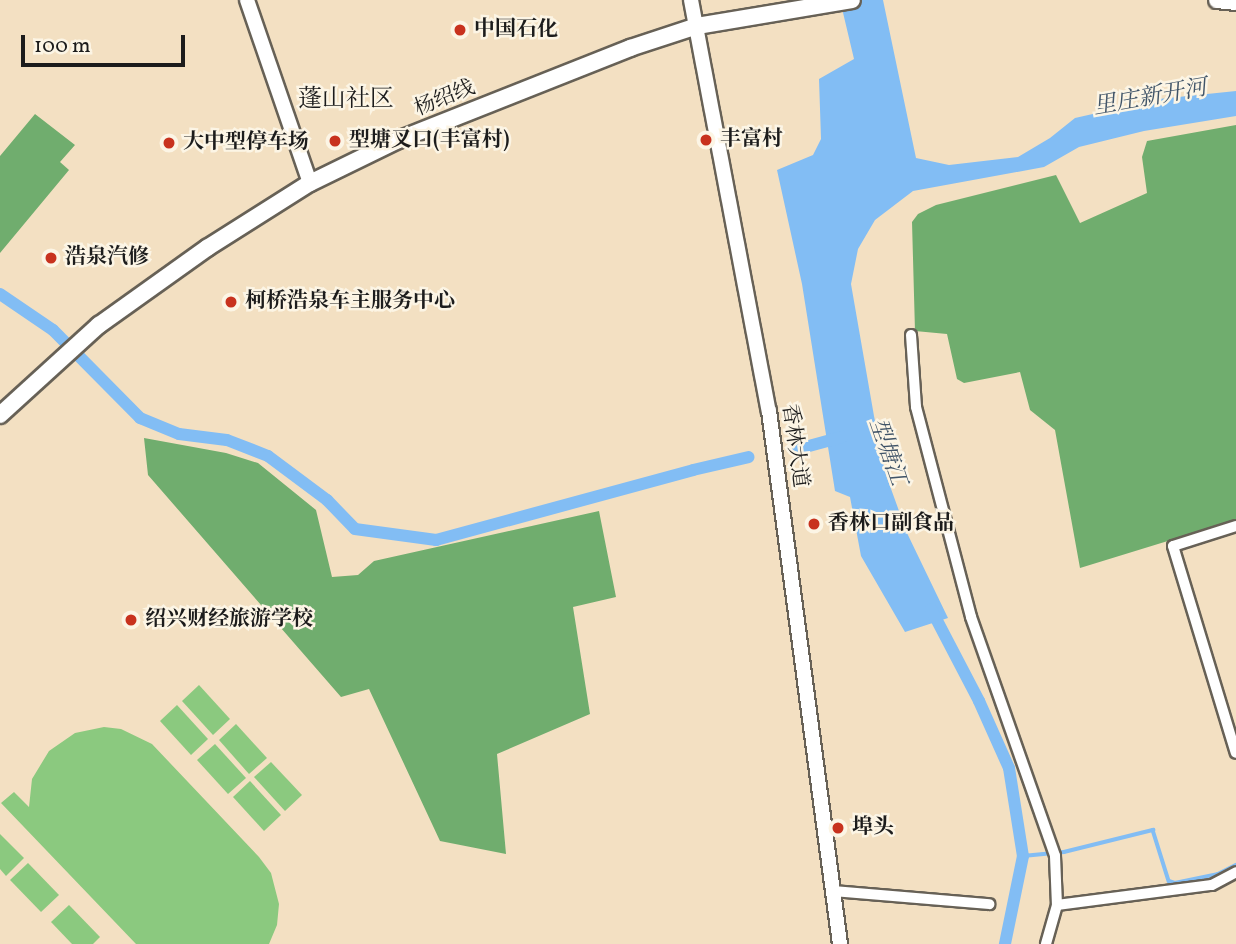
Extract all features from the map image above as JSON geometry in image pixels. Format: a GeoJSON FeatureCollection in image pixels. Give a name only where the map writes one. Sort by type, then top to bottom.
{"type":"FeatureCollection","features":[{"type":"Feature","properties":{"kind":"main road"},"geometry":{"type":"LineString","coordinates":[[247,0],[310,183]]}},
{"type":"Feature","properties":{"kind":"main road","name":"香林大道"},"geometry":{"type":"LineString","coordinates":[[691,0],[769,411],[840,944]]}},
{"type":"Feature","properties":{"kind":"main road","name":"杨绍线"},"geometry":{"type":"LineString","coordinates":[[0,415],[99,325],[207,248],[310,183],[398,140],[630,48],[696,26],[852,0]]}},
{"type":"Feature","properties":{"kind":"main road"},"geometry":{"type":"LineString","coordinates":[[1217,0],[1236,2]]}},
{"type":"Feature","properties":{"kind":"street"},"geometry":{"type":"LineString","coordinates":[[911,335],[916,407],[971,617],[1055,854],[1058,905],[1046,944]]}},
{"type":"Feature","properties":{"kind":"street"},"geometry":{"type":"LineString","coordinates":[[1236,526],[1173,546],[1236,753]]}},
{"type":"Feature","properties":{"kind":"street"},"geometry":{"type":"LineString","coordinates":[[1058,905],[1212,885],[1236,872]]}},
{"type":"Feature","properties":{"kind":"street"},"geometry":{"type":"LineString","coordinates":[[833,891],[989,904]]}},
{"type":"Feature","properties":{"kind":"green space"},"geometry":{"type":"Polygon","coordinates":[[[35,114],[75,145],[60,162],[69,170],[0,253],[0,156],[35,114]]]}},
{"type":"Feature","properties":{"kind":"green space"},"geometry":{"type":"Polygon","coordinates":[[[1236,125],[1236,520],[1080,568],[1055,430],[1030,410],[1020,372],[964,383],[957,379],[947,334],[915,331],[912,222],[918,214],[936,205],[1056,175],[1080,223],[1147,193],[1142,157],[1147,141],[1236,125]]]}},
{"type":"Feature","properties":{"kind":"green space"},"geometry":{"type":"Polygon","coordinates":[[[144,438],[226,453],[258,463],[316,510],[332,577],[358,575],[374,561],[599,511],[616,597],[573,607],[590,714],[497,754],[506,854],[440,841],[369,689],[341,697],[148,475],[144,438]]]}},
{"type":"Feature","properties":{"kind":"green space"},"geometry":{"type":"Polygon","coordinates":[[[199,685],[230,719],[213,735],[182,701],[199,685]]]}},
{"type":"Feature","properties":{"kind":"green space"},"geometry":{"type":"Polygon","coordinates":[[[177,705],[208,739],[191,755],[160,721],[177,705]]]}},
{"type":"Feature","properties":{"kind":"green space"},"geometry":{"type":"Polygon","coordinates":[[[236,724],[267,758],[249,774],[219,740],[236,724]]]}},
{"type":"Feature","properties":{"kind":"green space"},"geometry":{"type":"Polygon","coordinates":[[[104,727],[121,729],[152,744],[259,857],[271,873],[279,904],[277,925],[269,944],[136,944],[1,803],[14,792],[29,807],[32,779],[49,751],[75,733],[104,727]]]}},
{"type":"Feature","properties":{"kind":"green space"},"geometry":{"type":"Polygon","coordinates":[[[215,744],[246,778],[228,794],[197,760],[215,744]]]}},
{"type":"Feature","properties":{"kind":"green space"},"geometry":{"type":"Polygon","coordinates":[[[271,762],[302,795],[285,811],[254,777],[271,762]]]}},
{"type":"Feature","properties":{"kind":"green space"},"geometry":{"type":"Polygon","coordinates":[[[250,781],[281,815],[264,831],[233,797],[250,781]]]}},
{"type":"Feature","properties":{"kind":"green space"},"geometry":{"type":"Polygon","coordinates":[[[0,834],[24,858],[6,876],[0,869],[0,834]]]}},
{"type":"Feature","properties":{"kind":"green space"},"geometry":{"type":"Polygon","coordinates":[[[28,863],[59,895],[41,912],[10,880],[28,863]]]}},
{"type":"Feature","properties":{"kind":"green space"},"geometry":{"type":"Polygon","coordinates":[[[69,905],[100,937],[93,944],[72,944],[51,922],[69,905]]]}},
{"type":"Feature","properties":{"kind":"water"},"geometry":{"type":"Polygon","coordinates":[[[840,0],[883,0],[916,158],[949,165],[1018,157],[1050,138],[1075,118],[1159,99],[1236,91],[1236,116],[1144,131],[1079,147],[1044,167],[913,191],[875,220],[858,249],[851,284],[874,416],[886,475],[907,533],[948,618],[905,632],[861,556],[850,497],[835,491],[802,284],[777,170],[813,155],[821,139],[819,79],[854,59],[840,0]]]}},
{"type":"Feature","properties":{"kind":"waterway"},"geometry":{"type":"LineString","coordinates":[[0,294],[53,330],[140,418],[179,434],[227,440],[268,456],[327,500],[355,529],[436,540],[749,457]]}},
{"type":"Feature","properties":{"kind":"waterway"},"geometry":{"type":"LineString","coordinates":[[798,449],[842,437]]}},
{"type":"Feature","properties":{"kind":"waterway","name":"型塘江"},"geometry":{"type":"LineString","coordinates":[[931,609],[979,701],[1009,768],[1023,856],[1005,944]]}},
{"type":"Feature","properties":{"kind":"waterway"},"geometry":{"type":"LineString","coordinates":[[1023,856],[1064,852],[1153,830],[1169,881],[1175,883],[1218,874],[1236,865]]}},
{"type":"Feature","properties":{"kind":"place","name":"中国石化"},"geometry":{"type":"Point","coordinates":[460,30]}},
{"type":"Feature","properties":{"kind":"place","name":"丰富村"},"geometry":{"type":"Point","coordinates":[706,140]}},
{"type":"Feature","properties":{"kind":"place","name":"型塘叉口(丰富村)"},"geometry":{"type":"Point","coordinates":[335,141]}},
{"type":"Feature","properties":{"kind":"place","name":"大中型停车场"},"geometry":{"type":"Point","coordinates":[169,143]}},
{"type":"Feature","properties":{"kind":"place","name":"浩泉汽修"},"geometry":{"type":"Point","coordinates":[51,258]}},
{"type":"Feature","properties":{"kind":"place","name":"柯桥浩泉车主服务中心"},"geometry":{"type":"Point","coordinates":[231,302]}},
{"type":"Feature","properties":{"kind":"place","name":"香林口副食品"},"geometry":{"type":"Point","coordinates":[814,524]}},
{"type":"Feature","properties":{"kind":"place","name":"绍兴财经旅游学校"},"geometry":{"type":"Point","coordinates":[131,620]}},
{"type":"Feature","properties":{"kind":"place","name":"埠头"},"geometry":{"type":"Point","coordinates":[838,828]}},
{"type":"Feature","properties":{"kind":"district","name":"蓬山社区"},"geometry":{"type":"Point","coordinates":[346,101]}},
{"type":"Feature","properties":{"kind":"water label","name":"里庄新开河"},"geometry":{"type":"Point","coordinates":[1150,98]}}]}
